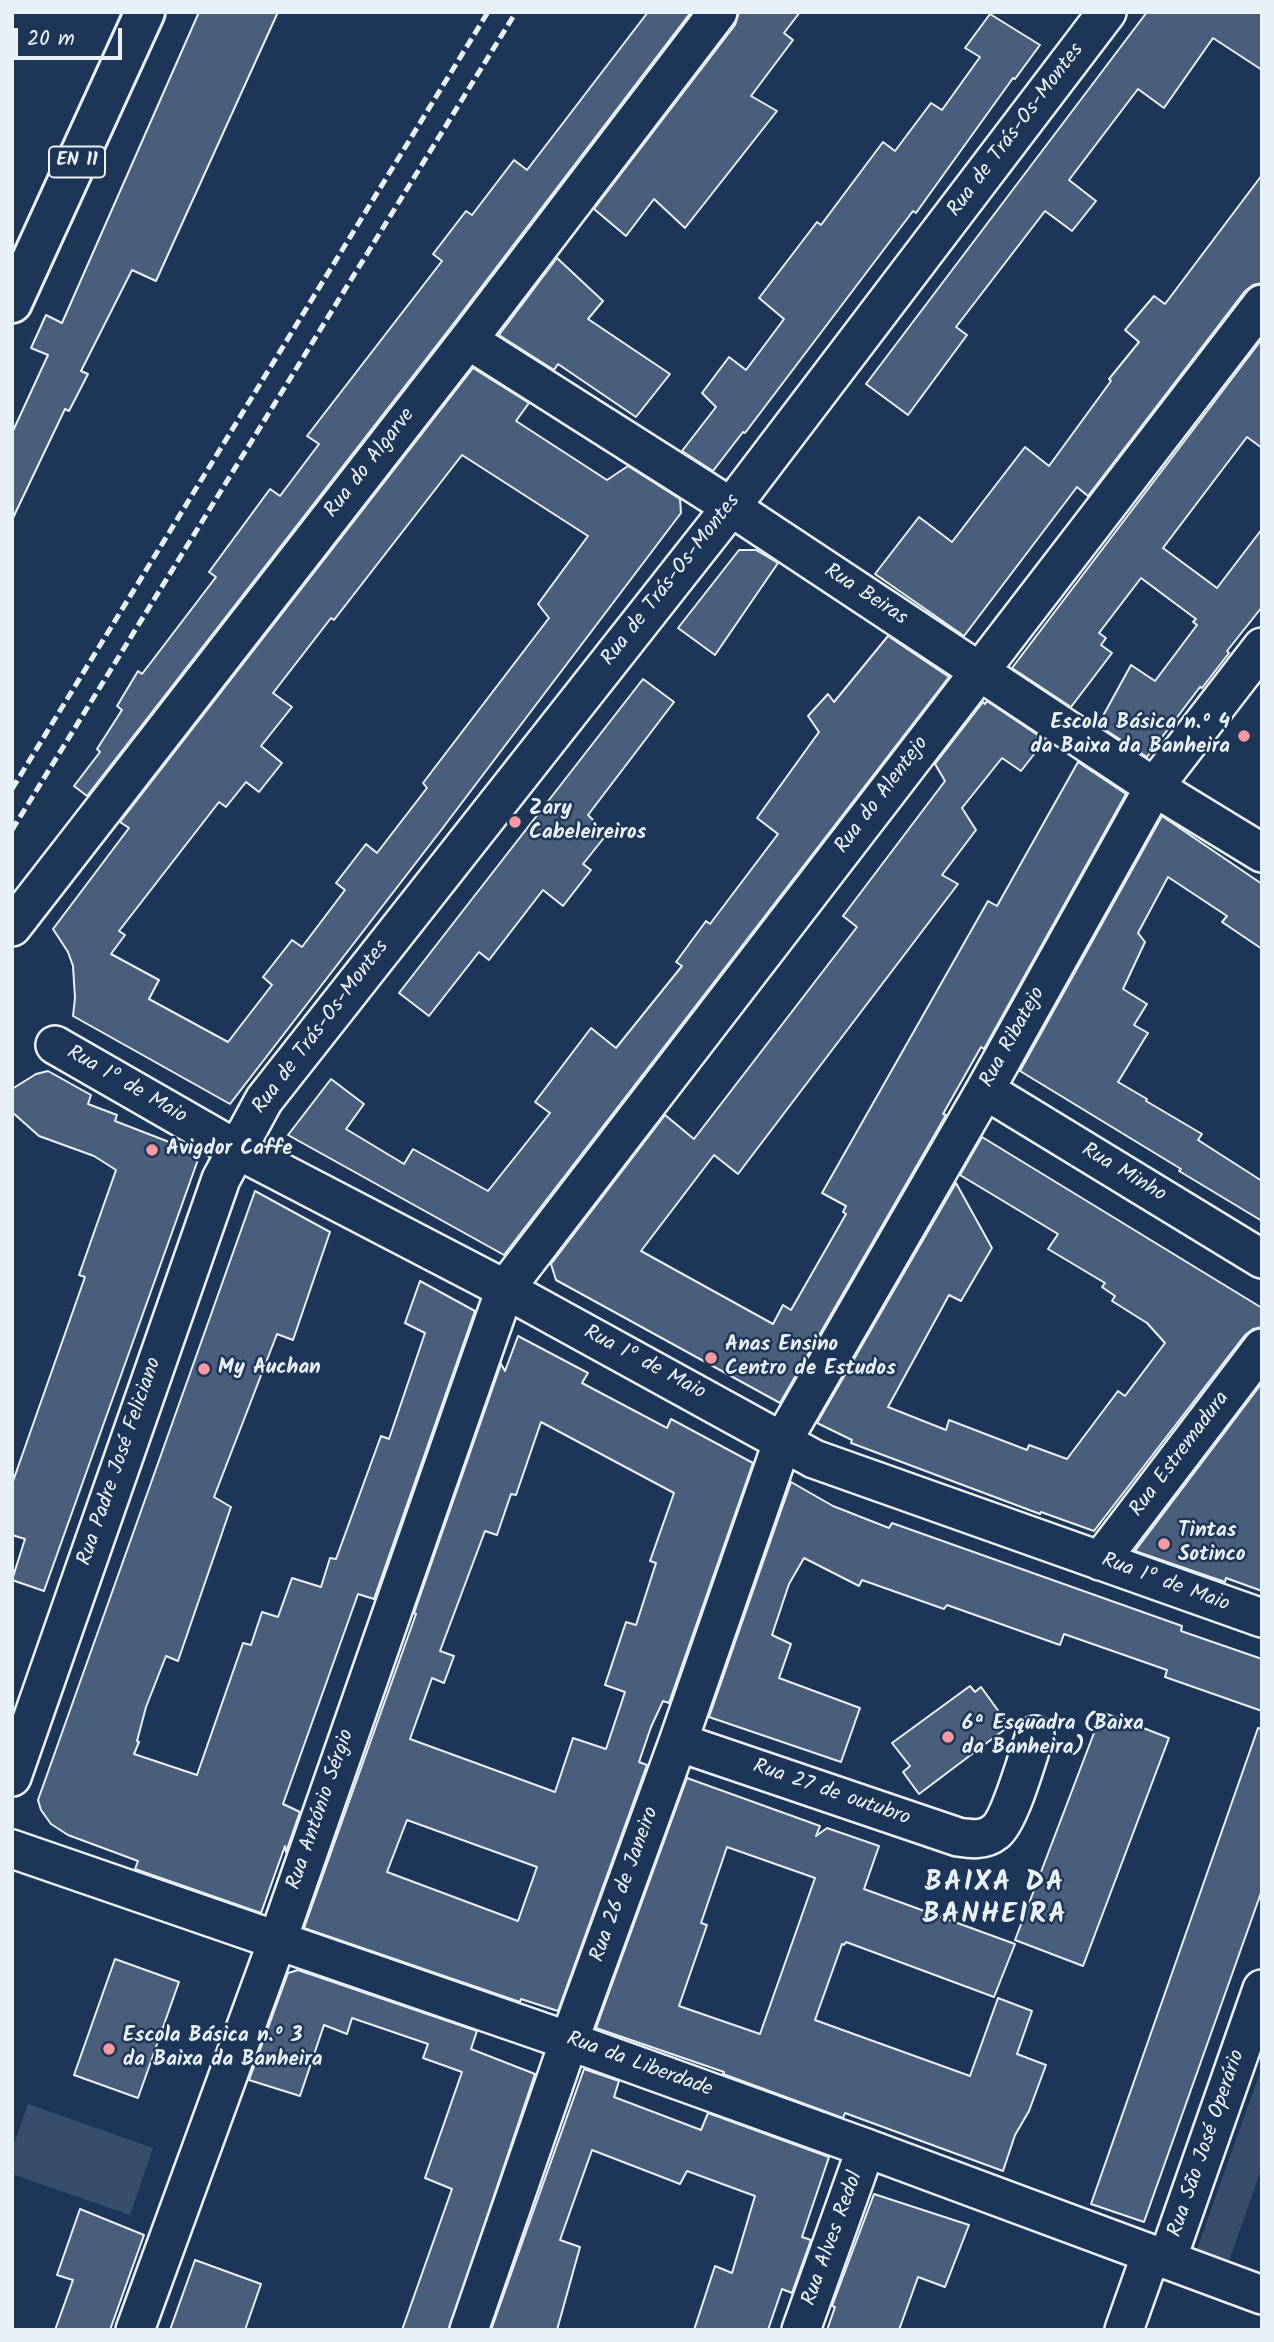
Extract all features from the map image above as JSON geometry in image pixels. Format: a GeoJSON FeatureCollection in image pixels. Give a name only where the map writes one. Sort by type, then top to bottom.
{"type":"FeatureCollection","features":[{"type":"Feature","properties":{"kind":"main road","name":"EN 11"},"geometry":{"type":"LineString","coordinates":[[12,303],[145,12]]}},
{"type":"Feature","properties":{"kind":"street","name":"Rua do Algarve"},"geometry":{"type":"LineString","coordinates":[[17,921],[468,340],[718,12]]}},
{"type":"Feature","properties":{"kind":"street","name":"Rua de Trás-Os-Montes"},"geometry":{"type":"LineString","coordinates":[[236,1149],[264,1100],[280,1079],[731,507],[1107,12]]}},
{"type":"Feature","properties":{"kind":"street","name":"Rua do Alentejo"},"geometry":{"type":"LineString","coordinates":[[505,1289],[1262,304]]}},
{"type":"Feature","properties":{"kind":"street","name":"Rua Beiras"},"geometry":{"type":"LineString","coordinates":[[468,340],[731,507],[1154,787],[1262,853]]}},
{"type":"Feature","properties":{"kind":"street","name":"Rua Ribatejo"},"geometry":{"type":"LineString","coordinates":[[783,1440],[985,1090],[1154,787],[1262,647]]}},
{"type":"Feature","properties":{"kind":"street","name":"Rua 1º de Maio"},"geometry":{"type":"LineString","coordinates":[[55,1045],[236,1149],[505,1289],[814,1459],[1262,1618]]}},
{"type":"Feature","properties":{"kind":"street","name":"Rua Minho"},"geometry":{"type":"LineString","coordinates":[[985,1090],[1262,1259]]}},
{"type":"Feature","properties":{"kind":"street","name":"Rua Padre José Feliciano"},"geometry":{"type":"LineString","coordinates":[[12,1777],[184,1280],[221,1179],[236,1149]]}},
{"type":"Feature","properties":{"kind":"street","name":"Rua António Sérgio"},"geometry":{"type":"LineString","coordinates":[[135,2330],[278,1939],[505,1289]]}},
{"type":"Feature","properties":{"kind":"street","name":"Rua Estremadura"},"geometry":{"type":"LineString","coordinates":[[1101,1561],[1262,1348]]}},
{"type":"Feature","properties":{"kind":"street","name":"Rua 26 de Janeiro"},"geometry":{"type":"LineString","coordinates":[[469,2330],[569,2040],[678,1742],[783,1440]]}},
{"type":"Feature","properties":{"kind":"street","name":"Rua 27 de outubro"},"geometry":{"type":"LineString","coordinates":[[678,1742],[958,1837],[985,1838],[1004,1824],[1035,1735]]}},
{"type":"Feature","properties":{"kind":"street","name":"Rua da Liberdade"},"geometry":{"type":"LineString","coordinates":[[12,1849],[569,2040],[1262,2295]]}},
{"type":"Feature","properties":{"kind":"street","name":"Rua São José Operário"},"geometry":{"type":"LineString","coordinates":[[1124,2330],[1159,2257],[1262,1989]]}},
{"type":"Feature","properties":{"kind":"street","name":"Rua Alves Redol"},"geometry":{"type":"LineString","coordinates":[[801,2330],[866,2148]]}},
{"type":"Feature","properties":{"kind":"shaded area"},"geometry":{"type":"Polygon","coordinates":[[[1262,2067],[1262,2167],[1229,2261],[1197,2249],[1262,2067]]]}},
{"type":"Feature","properties":{"kind":"shaded area"},"geometry":{"type":"Polygon","coordinates":[[[28,2104],[153,2148],[130,2215],[12,2174],[12,2150],[28,2104]]]}},
{"type":"Feature","properties":{"kind":"building"},"geometry":{"type":"Polygon","coordinates":[[[199,12],[278,12],[156,281],[132,270],[81,371],[88,374],[69,411],[65,409],[12,520],[12,433],[48,355],[31,348],[46,315],[62,323],[199,12]]]}},
{"type":"Feature","properties":{"kind":"building"},"geometry":{"type":"Polygon","coordinates":[[[648,12],[691,12],[451,327],[87,796],[74,786],[100,752],[97,749],[122,710],[117,706],[138,671],[142,674],[216,577],[209,572],[270,489],[280,496],[319,444],[307,436],[442,261],[433,254],[466,211],[472,215],[514,160],[527,170],[648,12]]]}},
{"type":"Feature","properties":{"kind":"building"},"geometry":{"type":"Polygon","coordinates":[[[739,12],[800,12],[784,33],[793,40],[751,96],[777,111],[685,228],[654,199],[626,236],[594,209],[735,25],[739,12]]]}},
{"type":"Feature","properties":{"kind":"building"},"geometry":{"type":"Polygon","coordinates":[[[1147,12],[1262,12],[1262,70],[1213,38],[1164,108],[1138,89],[1069,180],[1096,201],[1072,231],[1045,211],[956,327],[967,335],[908,415],[866,384],[1147,12]]]}},
{"type":"Feature","properties":{"kind":"building"},"geometry":{"type":"Polygon","coordinates":[[[990,14],[1040,45],[1015,79],[1013,78],[916,213],[913,211],[745,433],[743,432],[713,471],[682,451],[716,407],[702,393],[729,357],[746,370],[784,319],[759,298],[817,222],[821,225],[883,142],[895,151],[931,103],[942,110],[980,57],[965,48],[990,14]]]}},
{"type":"Feature","properties":{"kind":"building"},"geometry":{"type":"Polygon","coordinates":[[[1262,175],[1262,283],[1245,291],[1088,496],[1077,487],[964,636],[875,574],[919,517],[952,542],[1025,447],[1049,466],[1111,381],[1109,379],[1139,342],[1125,330],[1154,296],[1165,304],[1262,175]]]}},
{"type":"Feature","properties":{"kind":"building"},"geometry":{"type":"Polygon","coordinates":[[[557,258],[603,301],[588,319],[670,374],[636,417],[558,364],[554,370],[499,335],[557,258]]]}},
{"type":"Feature","properties":{"kind":"building"},"geometry":{"type":"Polygon","coordinates":[[[1262,339],[1262,448],[1247,437],[1163,548],[1217,588],[1262,529],[1262,607],[1147,757],[1098,725],[1131,665],[1155,681],[1197,625],[1193,622],[1196,619],[1141,578],[1099,633],[1106,638],[1101,645],[1112,653],[1071,707],[1012,668],[1262,339]]]}},
{"type":"Feature","properties":{"kind":"building"},"geometry":{"type":"Polygon","coordinates":[[[473,368],[529,403],[516,421],[607,480],[628,466],[680,499],[681,513],[230,1104],[73,1016],[73,966],[68,952],[53,929],[129,828],[120,822],[473,368]],[[462,455],[334,620],[331,618],[273,693],[292,707],[261,746],[282,763],[259,792],[246,782],[226,807],[219,802],[119,931],[125,935],[111,954],[159,980],[149,999],[228,1042],[272,985],[263,977],[292,940],[302,947],[345,890],[336,883],[366,844],[377,853],[427,788],[423,783],[549,618],[538,604],[588,536],[462,455]]]}},
{"type":"Feature","properties":{"kind":"building"},"geometry":{"type":"Polygon","coordinates":[[[739,550],[756,550],[778,563],[715,655],[678,628],[739,550]]]}},
{"type":"Feature","properties":{"kind":"building"},"geometry":{"type":"Polygon","coordinates":[[[888,636],[949,677],[504,1255],[288,1135],[331,1079],[364,1104],[346,1129],[404,1164],[413,1149],[488,1191],[550,1113],[535,1102],[591,1028],[616,1048],[682,966],[676,962],[706,921],[710,924],[778,834],[757,818],[819,732],[808,716],[828,694],[834,702],[888,636]]]}},
{"type":"Feature","properties":{"kind":"building"},"geometry":{"type":"Polygon","coordinates":[[[643,679],[674,702],[588,815],[607,834],[583,864],[591,870],[563,906],[543,890],[489,960],[479,952],[429,1016],[399,993],[643,679]]]}},
{"type":"Feature","properties":{"kind":"building"},"geometry":{"type":"Polygon","coordinates":[[[987,701],[1045,740],[1021,771],[1002,758],[962,808],[976,830],[942,875],[958,884],[738,1174],[714,1155],[641,1251],[773,1324],[783,1305],[791,1310],[846,1214],[843,1212],[846,1206],[822,1193],[988,901],[997,906],[1078,762],[1126,794],[984,1049],[981,1047],[943,1114],[946,1115],[780,1403],[556,1280],[551,1264],[665,1115],[694,1139],[857,927],[843,916],[945,781],[935,764],[983,702],[985,704],[987,701]]]}},
{"type":"Feature","properties":{"kind":"building"},"geometry":{"type":"Polygon","coordinates":[[[1162,816],[1262,884],[1262,949],[1222,922],[1227,916],[1168,877],[1138,933],[1145,942],[1123,989],[1147,1004],[1134,1025],[1148,1033],[1118,1082],[1202,1134],[1198,1140],[1262,1181],[1262,1221],[1020,1071],[1162,816]]]}},
{"type":"Feature","properties":{"kind":"building"},"geometry":{"type":"Polygon","coordinates":[[[48,1071],[91,1095],[88,1104],[117,1115],[115,1121],[200,1154],[44,1591],[12,1580],[25,1539],[12,1535],[12,1484],[85,1277],[79,1275],[116,1170],[94,1156],[39,1136],[12,1112],[12,1089],[36,1074],[48,1071]]]}},
{"type":"Feature","properties":{"kind":"building"},"geometry":{"type":"Polygon","coordinates":[[[982,1137],[1262,1308],[1262,1327],[1245,1335],[1094,1531],[1041,1512],[1040,1514],[851,1443],[852,1440],[817,1423],[956,1183],[992,1248],[961,1301],[949,1295],[888,1407],[946,1430],[949,1420],[1027,1450],[1029,1445],[1067,1459],[1118,1391],[1125,1396],[1165,1343],[1147,1323],[1112,1301],[1115,1296],[1102,1287],[1105,1283],[1048,1249],[1058,1234],[960,1175],[982,1137]]]}},
{"type":"Feature","properties":{"kind":"building"},"geometry":{"type":"Polygon","coordinates":[[[255,1191],[330,1232],[293,1340],[277,1334],[214,1497],[231,1507],[178,1661],[166,1656],[146,1707],[134,1754],[197,1775],[243,1643],[251,1645],[262,1612],[278,1617],[292,1578],[321,1587],[330,1558],[336,1559],[381,1436],[389,1439],[425,1333],[405,1323],[420,1281],[475,1311],[374,1599],[358,1594],[283,1804],[300,1812],[261,1913],[135,1869],[138,1861],[68,1835],[51,1824],[41,1810],[38,1800],[255,1191]]]}},
{"type":"Feature","properties":{"kind":"building"},"geometry":{"type":"Polygon","coordinates":[[[518,1336],[588,1373],[582,1383],[667,1428],[671,1419],[753,1463],[669,1703],[663,1701],[651,1727],[639,1762],[647,1765],[558,2011],[521,1999],[520,2002],[304,1928],[416,1614],[414,1613],[501,1364],[505,1371],[518,1336]],[[541,1422],[516,1495],[511,1494],[497,1535],[485,1531],[440,1651],[454,1656],[444,1683],[432,1678],[410,1739],[555,1792],[573,1738],[606,1749],[625,1692],[605,1685],[626,1622],[636,1625],[656,1563],[650,1561],[674,1493],[541,1422]],[[407,1820],[387,1872],[518,1921],[537,1867],[407,1820]]]}},
{"type":"Feature","properties":{"kind":"building"},"geometry":{"type":"Polygon","coordinates":[[[1262,1383],[1262,1591],[1226,1578],[1225,1582],[1135,1551],[1262,1383]]]}},
{"type":"Feature","properties":{"kind":"building"},"geometry":{"type":"Polygon","coordinates":[[[791,1482],[833,1506],[889,1528],[892,1523],[1182,1626],[1181,1631],[1262,1659],[1262,1711],[1165,1677],[1167,1670],[1064,1634],[1060,1645],[947,1605],[944,1609],[862,1580],[859,1586],[804,1558],[789,1584],[772,1635],[791,1644],[779,1678],[860,1708],[841,1762],[709,1717],[791,1482]]]}},
{"type":"Feature","properties":{"kind":"building","name":"6ª Esquadra (Baixa da Banheira)"},"geometry":{"type":"Polygon","coordinates":[[[970,1686],[975,1692],[981,1687],[1005,1720],[1000,1724],[1004,1730],[919,1794],[903,1772],[910,1766],[892,1743],[970,1686]]]}},
{"type":"Feature","properties":{"kind":"building"},"geometry":{"type":"Polygon","coordinates":[[[1102,1712],[1169,1738],[1083,1966],[1015,1940],[1102,1712]]]}},
{"type":"Feature","properties":{"kind":"building"},"geometry":{"type":"Polygon","coordinates":[[[1258,1728],[1262,1729],[1262,1890],[1144,2222],[1091,2204],[1258,1728]]]}},
{"type":"Feature","properties":{"kind":"building"},"geometry":{"type":"Polygon","coordinates":[[[687,1778],[820,1826],[816,1836],[827,1828],[879,1846],[864,1889],[1015,1944],[994,1997],[846,1942],[842,1944],[815,2020],[970,2076],[998,1998],[1032,2011],[1017,2054],[1046,2065],[1029,2111],[1015,2135],[1003,2171],[845,2113],[843,2118],[723,2074],[724,2072],[596,2028],[687,1778]],[[727,1847],[701,1923],[707,1925],[679,2006],[760,2034],[815,1878],[727,1847]]]}},
{"type":"Feature","properties":{"kind":"building"},"geometry":{"type":"Polygon","coordinates":[[[115,1959],[179,1982],[138,2098],[74,2075],[115,1959]]]}},
{"type":"Feature","properties":{"kind":"building"},"geometry":{"type":"Polygon","coordinates":[[[298,1970],[477,2031],[471,2049],[535,2074],[449,2330],[402,2330],[452,2189],[425,2178],[462,2072],[423,2058],[428,2044],[352,2018],[347,2034],[324,2025],[300,2096],[249,2080],[288,1973],[298,1970]]]}},
{"type":"Feature","properties":{"kind":"building"},"geometry":{"type":"Polygon","coordinates":[[[584,2069],[619,2081],[614,2097],[701,2130],[708,2113],[829,2157],[802,2237],[811,2240],[792,2293],[782,2289],[768,2330],[694,2330],[715,2266],[732,2273],[755,2196],[687,2171],[680,2184],[592,2150],[560,2240],[580,2247],[557,2330],[491,2330],[584,2069]]]}},
{"type":"Feature","properties":{"kind":"building"},"geometry":{"type":"Polygon","coordinates":[[[874,2194],[969,2225],[945,2287],[918,2277],[899,2330],[827,2330],[835,2307],[832,2306],[874,2194]]]}},
{"type":"Feature","properties":{"kind":"building"},"geometry":{"type":"Polygon","coordinates":[[[80,2209],[144,2235],[110,2330],[55,2330],[73,2280],[57,2275],[80,2209]]]}},
{"type":"Feature","properties":{"kind":"building"},"geometry":{"type":"Polygon","coordinates":[[[195,2260],[261,2284],[245,2330],[170,2330],[195,2260]]]}},
{"type":"Feature","properties":{"kind":"railway"},"geometry":{"type":"LineString","coordinates":[[12,789],[488,12]]}},
{"type":"Feature","properties":{"kind":"railway"},"geometry":{"type":"LineString","coordinates":[[12,830],[516,12]]}},
{"type":"Feature","properties":{"kind":"place","name":"Escola Básica n.º 4 da Baixa da Banheira"},"geometry":{"type":"Point","coordinates":[1244,736]}},
{"type":"Feature","properties":{"kind":"place","name":"Zary Cabeleireiros"},"geometry":{"type":"Point","coordinates":[515,822]}},
{"type":"Feature","properties":{"kind":"place","name":"Avigdor Caffe"},"geometry":{"type":"Point","coordinates":[152,1150]}},
{"type":"Feature","properties":{"kind":"place","name":"Anas Ensino Centro de Estudos"},"geometry":{"type":"Point","coordinates":[711,1358]}},
{"type":"Feature","properties":{"kind":"place","name":"My Auchan"},"geometry":{"type":"Point","coordinates":[204,1369]}},
{"type":"Feature","properties":{"kind":"place","name":"Tintas Sotinco"},"geometry":{"type":"Point","coordinates":[1164,1544]}},
{"type":"Feature","properties":{"kind":"place","name":"6ª Esquadra (Baixa da Banheira)"},"geometry":{"type":"Point","coordinates":[948,1737]}},
{"type":"Feature","properties":{"kind":"place","name":"Escola Básica n.º 3 da Baixa da Banheira"},"geometry":{"type":"Point","coordinates":[109,2049]}},
{"type":"Feature","properties":{"kind":"district","name":"BAIXA DA BANHEIRA"},"geometry":{"type":"Point","coordinates":[995,1901]}}]}
